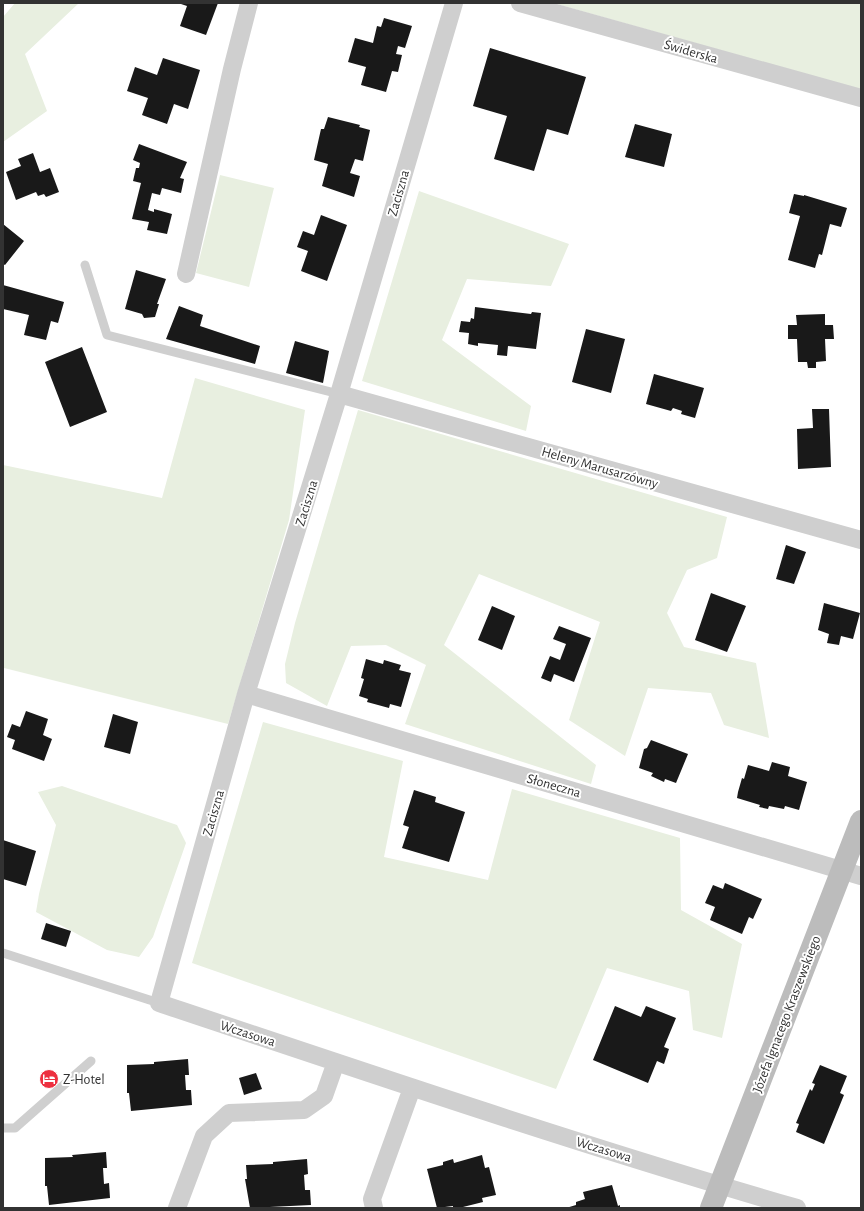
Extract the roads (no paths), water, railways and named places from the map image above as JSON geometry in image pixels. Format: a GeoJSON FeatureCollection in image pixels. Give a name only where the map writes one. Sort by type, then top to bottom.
{"type":"FeatureCollection","features":[{"type":"Feature","properties":{"kind":"street"},"geometry":{"type":"LineString","coordinates":[[186,274],[232,69],[250,3]]}},
{"type":"Feature","properties":{"kind":"street","name":"Zaciszna"},"geometry":{"type":"LineString","coordinates":[[159,1003],[246,694],[339,394],[454,3]]}},
{"type":"Feature","properties":{"kind":"street","name":"Świderska"},"geometry":{"type":"LineString","coordinates":[[520,3],[861,98]]}},
{"type":"Feature","properties":{"kind":"street","name":"Heleny Marusarzówny"},"geometry":{"type":"LineString","coordinates":[[339,394],[861,540]]}},
{"type":"Feature","properties":{"kind":"street","name":"Słoneczna"},"geometry":{"type":"LineString","coordinates":[[246,694],[852,873]]}},
{"type":"Feature","properties":{"kind":"street","name":"Józefa Ignacego Kraszewskiego"},"geometry":{"type":"LineString","coordinates":[[711,1208],[852,873],[861,821]]}},
{"type":"Feature","properties":{"kind":"street","name":"Wczasowa"},"geometry":{"type":"LineString","coordinates":[[159,1003],[334,1068],[410,1094],[797,1208]]}},
{"type":"Feature","properties":{"kind":"street"},"geometry":{"type":"LineString","coordinates":[[177,1208],[204,1136],[229,1113],[304,1110],[324,1096],[334,1068]]}},
{"type":"Feature","properties":{"kind":"street"},"geometry":{"type":"LineString","coordinates":[[374,1208],[372,1199],[410,1094]]}},
{"type":"Feature","properties":{"kind":"lane"},"geometry":{"type":"LineString","coordinates":[[85,265],[108,335],[339,394]]}},
{"type":"Feature","properties":{"kind":"lane"},"geometry":{"type":"LineString","coordinates":[[3,953],[159,1003]]}},
{"type":"Feature","properties":{"kind":"lane"},"geometry":{"type":"LineString","coordinates":[[3,1128],[15,1128],[91,1060]]}},
{"type":"Feature","properties":{"kind":"place","name":"Z-Hotel"},"geometry":{"type":"Point","coordinates":[49,1079]}}]}
